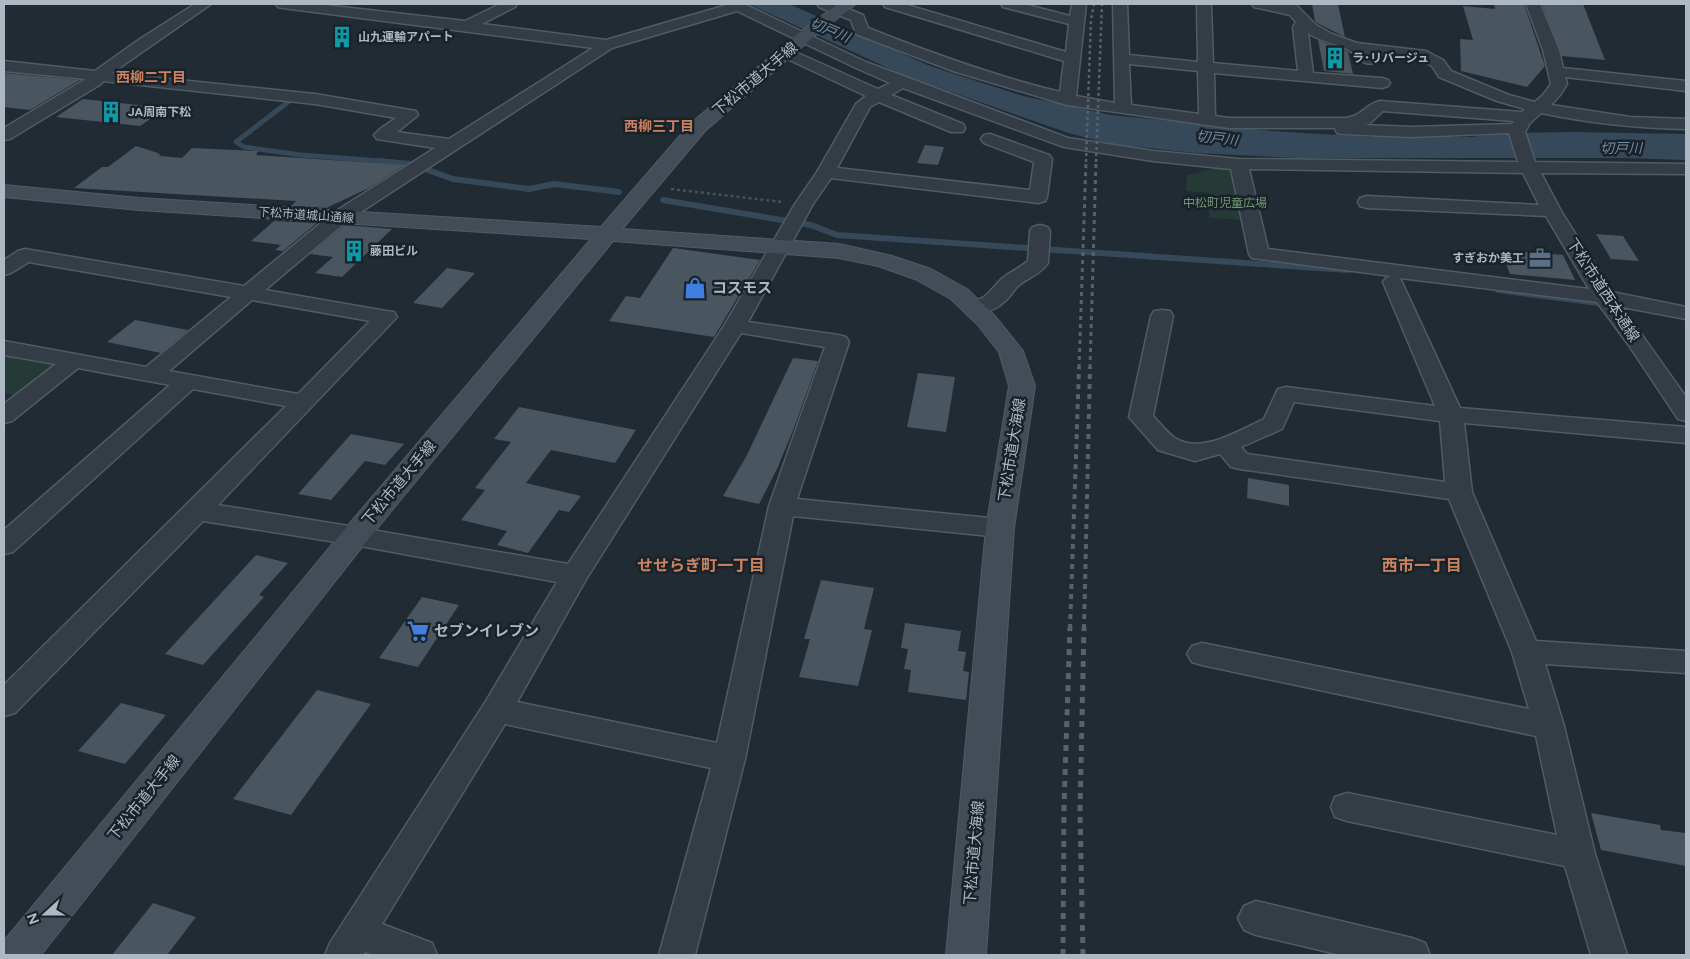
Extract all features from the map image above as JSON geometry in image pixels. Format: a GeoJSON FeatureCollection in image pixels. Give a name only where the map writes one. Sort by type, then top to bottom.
{"type":"FeatureCollection","features":[{"type":"Feature","properties":{"kind":"street"},"geometry":{"type":"LineString","coordinates":[[4,135],[95,80],[144,42],[204,4]]}},
{"type":"Feature","properties":{"kind":"street"},"geometry":{"type":"LineString","coordinates":[[283,4],[607,45]]}},
{"type":"Feature","properties":{"kind":"street"},"geometry":{"type":"LineString","coordinates":[[468,26],[510,4]]}},
{"type":"Feature","properties":{"kind":"street"},"geometry":{"type":"LineString","coordinates":[[890,4],[1058,55],[1071,57]]}},
{"type":"Feature","properties":{"kind":"street"},"geometry":{"type":"LineString","coordinates":[[1008,4],[1075,21]]}},
{"type":"Feature","properties":{"kind":"street"},"geometry":{"type":"LineString","coordinates":[[1068,100],[1075,21],[1079,4]]}},
{"type":"Feature","properties":{"kind":"street"},"geometry":{"type":"LineString","coordinates":[[1120,4],[1123,109]]}},
{"type":"Feature","properties":{"kind":"street"},"geometry":{"type":"LineString","coordinates":[[1204,4],[1207,120]]}},
{"type":"Feature","properties":{"kind":"street"},"geometry":{"type":"LineString","coordinates":[[1258,4],[1296,13],[1320,34],[1357,47],[1421,54],[1438,63],[1445,74],[1503,98],[1539,108],[1586,117],[1630,122],[1686,124]]}},
{"type":"Feature","properties":{"kind":"street"},"geometry":{"type":"LineString","coordinates":[[1303,124],[1401,132],[1520,125],[1555,94],[1559,84],[1558,72],[1551,50],[1533,4]]}},
{"type":"Feature","properties":{"kind":"street"},"geometry":{"type":"LineString","coordinates":[[150,375],[340,218],[607,45],[736,5],[902,82],[1064,142],[1153,156],[1239,164],[1528,164],[1686,168]]}},
{"type":"Feature","properties":{"kind":"street"},"geometry":{"type":"LineString","coordinates":[[837,7],[858,18],[861,31],[958,68],[1068,100],[1229,123],[1346,123],[1363,120],[1380,106],[1393,106],[1520,125]]}},
{"type":"Feature","properties":{"kind":"street","name":"下松市道大手線"},"geometry":{"type":"LineString","coordinates":[[17,955],[355,536],[609,234],[646,186],[698,127],[805,37],[837,7]]}},
{"type":"Feature","properties":{"kind":"street"},"geometry":{"type":"LineString","coordinates":[[1296,13],[1300,27],[1306,78]]}},
{"type":"Feature","properties":{"kind":"street"},"geometry":{"type":"LineString","coordinates":[[1357,47],[1363,52],[1382,82],[1393,106]]}},
{"type":"Feature","properties":{"kind":"street"},"geometry":{"type":"LineString","coordinates":[[786,53],[879,96],[957,128]]}},
{"type":"Feature","properties":{"kind":"street"},"geometry":{"type":"LineString","coordinates":[[1122,60],[1306,78],[1382,82]]}},
{"type":"Feature","properties":{"kind":"street"},"geometry":{"type":"LineString","coordinates":[[4,66],[315,99],[410,115],[383,135],[451,145]]}},
{"type":"Feature","properties":{"kind":"street"},"geometry":{"type":"LineString","coordinates":[[1558,72],[1686,86]]}},
{"type":"Feature","properties":{"kind":"street"},"geometry":{"type":"LineString","coordinates":[[419,955],[350,943],[497,710],[575,575],[735,326],[804,204],[826,172],[864,104],[902,82]]}},
{"type":"Feature","properties":{"kind":"street","name":"下松市道西本通線"},"geometry":{"type":"LineString","coordinates":[[1520,125],[1528,164],[1552,211],[1610,306],[1686,414]]}},
{"type":"Feature","properties":{"kind":"street"},"geometry":{"type":"LineString","coordinates":[[826,172],[1038,197],[1043,159],[990,139]]}},
{"type":"Feature","properties":{"kind":"street"},"geometry":{"type":"LineString","coordinates":[[1239,164],[1258,254],[1610,306],[1686,313]]}},
{"type":"Feature","properties":{"kind":"street","name":"下松市道城山通線"},"geometry":{"type":"LineString","coordinates":[[4,192],[139,204],[340,218],[609,234]]}},
{"type":"Feature","properties":{"kind":"street"},"geometry":{"type":"LineString","coordinates":[[1366,202],[1552,211]]}},
{"type":"Feature","properties":{"kind":"street"},"geometry":{"type":"LineString","coordinates":[[974,309],[990,302],[1001,294],[1010,282],[1025,274],[1038,263],[1037,251],[1040,231]]}},
{"type":"Feature","properties":{"kind":"street","name":"下松市道大海線"},"geometry":{"type":"LineString","coordinates":[[609,234],[839,252],[892,264],[923,274],[959,294],[1011,351],[1022,386],[1000,528],[966,955]]}},
{"type":"Feature","properties":{"kind":"street"},"geometry":{"type":"LineString","coordinates":[[4,269],[25,255],[386,317],[197,511],[8,693]]}},
{"type":"Feature","properties":{"kind":"street"},"geometry":{"type":"LineString","coordinates":[[1608,955],[1578,854],[1548,726],[1526,652],[1459,492],[1451,415],[1393,282],[1605,311],[1610,306]]}},
{"type":"Feature","properties":{"kind":"street"},"geometry":{"type":"LineString","coordinates":[[1610,306],[1686,331]]}},
{"type":"Feature","properties":{"kind":"street"},"geometry":{"type":"LineString","coordinates":[[1162,316],[1141,417],[1167,444],[1195,453],[1224,445],[1274,424],[1286,394],[1451,415],[1686,435]]}},
{"type":"Feature","properties":{"kind":"street"},"geometry":{"type":"LineString","coordinates":[[676,955],[729,759],[782,506],[838,342],[735,326]]}},
{"type":"Feature","properties":{"kind":"street"},"geometry":{"type":"LineString","coordinates":[[4,348],[302,402]]}},
{"type":"Feature","properties":{"kind":"street"},"geometry":{"type":"LineString","coordinates":[[4,416],[75,360]]}},
{"type":"Feature","properties":{"kind":"street"},"geometry":{"type":"LineString","coordinates":[[4,545],[187,382]]}},
{"type":"Feature","properties":{"kind":"street"},"geometry":{"type":"LineString","coordinates":[[1224,445],[1240,461],[1459,492]]}},
{"type":"Feature","properties":{"kind":"street"},"geometry":{"type":"LineString","coordinates":[[782,506],[1000,528]]}},
{"type":"Feature","properties":{"kind":"street"},"geometry":{"type":"LineString","coordinates":[[197,511],[355,536],[575,575]]}},
{"type":"Feature","properties":{"kind":"street"},"geometry":{"type":"LineString","coordinates":[[1526,652],[1686,662]]}},
{"type":"Feature","properties":{"kind":"street"},"geometry":{"type":"LineString","coordinates":[[1202,654],[1548,726]]}},
{"type":"Feature","properties":{"kind":"street"},"geometry":{"type":"LineString","coordinates":[[497,710],[729,759]]}},
{"type":"Feature","properties":{"kind":"street"},"geometry":{"type":"LineString","coordinates":[[1347,807],[1578,854]]}},
{"type":"Feature","properties":{"kind":"street"},"geometry":{"type":"LineString","coordinates":[[1256,918],[1412,955]]}},
{"type":"Feature","properties":{"kind":"path"},"geometry":{"type":"LineString","coordinates":[[646,186],[804,204]]}},
{"type":"Feature","properties":{"kind":"green space","name":"中松町児童広場"},"geometry":{"type":"Polygon","coordinates":[[[1225,166],[1234,171],[1243,220],[1209,218],[1209,193],[1186,191],[1187,175],[1225,166]]]}},
{"type":"Feature","properties":{"kind":"green space"},"geometry":{"type":"Polygon","coordinates":[[[4,354],[59,363],[18,396],[4,393],[4,354]]]}},
{"type":"Feature","properties":{"kind":"water","name":"切戸川"},"geometry":{"type":"Polygon","coordinates":[[[749,4],[789,4],[930,66],[1023,96],[1111,115],[1271,131],[1370,137],[1471,137],[1507,133],[1573,132],[1686,134],[1686,160],[1625,158],[1297,158],[1194,153],[1111,144],[1068,133],[903,75],[749,4]]]}},
{"type":"Feature","properties":{"kind":"building"},"geometry":{"type":"Polygon","coordinates":[[[1312,4],[1338,4],[1345,37],[1315,21],[1312,4]]]}},
{"type":"Feature","properties":{"kind":"building"},"geometry":{"type":"Polygon","coordinates":[[[1494,4],[1524,4],[1545,66],[1527,87],[1461,71],[1460,39],[1473,40],[1463,6],[1495,9],[1494,4]]]}},
{"type":"Feature","properties":{"kind":"building"},"geometry":{"type":"Polygon","coordinates":[[[1542,4],[1583,4],[1605,60],[1562,56],[1542,4]]]}},
{"type":"Feature","properties":{"kind":"building","name":"ラ･リバージュ"},"geometry":{"type":"Polygon","coordinates":[[[1318,40],[1348,52],[1353,74],[1324,71],[1318,40]]]}},
{"type":"Feature","properties":{"kind":"building"},"geometry":{"type":"Polygon","coordinates":[[[4,73],[80,80],[30,110],[4,107],[4,73]]]}},
{"type":"Feature","properties":{"kind":"building","name":"JA周南下松"},"geometry":{"type":"Polygon","coordinates":[[[83,99],[166,108],[140,126],[56,117],[83,99]]]}},
{"type":"Feature","properties":{"kind":"building"},"geometry":{"type":"Polygon","coordinates":[[[925,145],[944,147],[938,165],[917,163],[925,145]]]}},
{"type":"Feature","properties":{"kind":"building"},"geometry":{"type":"Polygon","coordinates":[[[136,146],[158,153],[161,156],[182,158],[192,148],[258,151],[256,155],[405,165],[369,188],[326,208],[291,206],[296,201],[74,188],[102,167],[108,167],[136,146]]]}},
{"type":"Feature","properties":{"kind":"building"},"geometry":{"type":"Polygon","coordinates":[[[274,221],[317,223],[283,251],[275,250],[281,245],[251,241],[274,221]]]}},
{"type":"Feature","properties":{"kind":"building","name":"藤田ビル"},"geometry":{"type":"Polygon","coordinates":[[[345,225],[392,229],[342,277],[315,273],[333,257],[310,254],[345,225]]]}},
{"type":"Feature","properties":{"kind":"building"},"geometry":{"type":"Polygon","coordinates":[[[1596,234],[1623,236],[1639,261],[1611,259],[1596,234]]]}},
{"type":"Feature","properties":{"kind":"building"},"geometry":{"type":"Polygon","coordinates":[[[673,248],[760,260],[714,337],[609,321],[626,296],[640,298],[673,248]]]}},
{"type":"Feature","properties":{"kind":"building"},"geometry":{"type":"Polygon","coordinates":[[[1515,251],[1563,255],[1575,280],[1510,274],[1502,252],[1516,253],[1515,251]]]}},
{"type":"Feature","properties":{"kind":"building"},"geometry":{"type":"Polygon","coordinates":[[[447,268],[475,273],[442,308],[413,303],[447,268]]]}},
{"type":"Feature","properties":{"kind":"building"},"geometry":{"type":"Polygon","coordinates":[[[135,320],[188,330],[161,353],[107,342],[135,320]]]}},
{"type":"Feature","properties":{"kind":"building"},"geometry":{"type":"Polygon","coordinates":[[[793,358],[818,361],[777,469],[759,504],[723,496],[746,457],[793,358]]]}},
{"type":"Feature","properties":{"kind":"building"},"geometry":{"type":"Polygon","coordinates":[[[918,373],[955,377],[946,432],[907,427],[918,373]]]}},
{"type":"Feature","properties":{"kind":"building"},"geometry":{"type":"Polygon","coordinates":[[[519,407],[636,430],[615,463],[551,450],[526,483],[581,496],[569,512],[559,510],[528,553],[497,545],[507,531],[461,520],[485,490],[475,488],[511,442],[494,439],[519,407]]]}},
{"type":"Feature","properties":{"kind":"building"},"geometry":{"type":"Polygon","coordinates":[[[351,434],[404,444],[385,465],[365,461],[331,500],[298,494],[351,434]]]}},
{"type":"Feature","properties":{"kind":"building"},"geometry":{"type":"Polygon","coordinates":[[[1248,478],[1289,485],[1289,506],[1247,498],[1248,478]]]}},
{"type":"Feature","properties":{"kind":"building"},"geometry":{"type":"Polygon","coordinates":[[[256,555],[288,563],[259,595],[264,597],[203,665],[165,654],[256,555]]]}},
{"type":"Feature","properties":{"kind":"building"},"geometry":{"type":"Polygon","coordinates":[[[821,580],[874,588],[864,629],[872,630],[858,686],[799,677],[810,639],[804,639],[821,580]]]}},
{"type":"Feature","properties":{"kind":"building"},"geometry":{"type":"Polygon","coordinates":[[[422,597],[459,605],[418,667],[379,658],[422,597]]]}},
{"type":"Feature","properties":{"kind":"building"},"geometry":{"type":"Polygon","coordinates":[[[905,623],[961,631],[958,651],[966,652],[963,671],[969,672],[966,700],[908,692],[911,670],[904,669],[908,649],[901,648],[905,623]]]}},
{"type":"Feature","properties":{"kind":"building"},"geometry":{"type":"Polygon","coordinates":[[[317,690],[371,704],[291,815],[233,799],[317,690]]]}},
{"type":"Feature","properties":{"kind":"building"},"geometry":{"type":"Polygon","coordinates":[[[121,703],[166,715],[125,764],[78,751],[121,703]]]}},
{"type":"Feature","properties":{"kind":"building"},"geometry":{"type":"Polygon","coordinates":[[[1591,813],[1660,825],[1661,830],[1686,833],[1686,866],[1601,850],[1591,813]]]}},
{"type":"Feature","properties":{"kind":"building"},"geometry":{"type":"Polygon","coordinates":[[[153,903],[196,917],[167,955],[112,955],[153,903]]]}},
{"type":"Feature","properties":{"kind":"waterway"},"geometry":{"type":"LineString","coordinates":[[287,99],[292,99],[236,142],[244,147],[301,155],[393,162]]}},
{"type":"Feature","properties":{"kind":"waterway"},"geometry":{"type":"LineString","coordinates":[[377,161],[411,164],[453,179],[529,189],[554,184],[619,192]]}},
{"type":"Feature","properties":{"kind":"waterway"},"geometry":{"type":"LineString","coordinates":[[663,200],[811,225],[837,235],[1348,270]]}},
{"type":"Feature","properties":{"kind":"waterway"},"geometry":{"type":"LineString","coordinates":[[1498,290],[1606,304]]}},
{"type":"Feature","properties":{"kind":"railway"},"geometry":{"type":"LineString","coordinates":[[1086,162],[1091,19],[1094,4]]}},
{"type":"Feature","properties":{"kind":"railway"},"geometry":{"type":"LineString","coordinates":[[1096,162],[1102,4]]}},
{"type":"Feature","properties":{"kind":"railway"},"geometry":{"type":"LineString","coordinates":[[1079,368],[1086,161]]}},
{"type":"Feature","properties":{"kind":"railway"},"geometry":{"type":"LineString","coordinates":[[1090,368],[1096,161]]}},
{"type":"Feature","properties":{"kind":"railway"},"geometry":{"type":"LineString","coordinates":[[1070,629],[1079,367]]}},
{"type":"Feature","properties":{"kind":"railway"},"geometry":{"type":"LineString","coordinates":[[1084,629],[1090,367]]}},
{"type":"Feature","properties":{"kind":"railway"},"geometry":{"type":"LineString","coordinates":[[1063,955],[1064,806],[1070,627]]}},
{"type":"Feature","properties":{"kind":"railway"},"geometry":{"type":"LineString","coordinates":[[1083,955],[1080,810],[1084,627]]}},
{"type":"Feature","properties":{"kind":"place","name":"山九運輸アパート"},"geometry":{"type":"Point","coordinates":[342,37]}},
{"type":"Feature","properties":{"kind":"place","name":"ラ･リバージュ"},"geometry":{"type":"Point","coordinates":[1335,58]}},
{"type":"Feature","properties":{"kind":"place","name":"JA周南下松"},"geometry":{"type":"Point","coordinates":[111,112]}},
{"type":"Feature","properties":{"kind":"place","name":"藤田ビル"},"geometry":{"type":"Point","coordinates":[354,251]}},
{"type":"Feature","properties":{"kind":"place","name":"すぎおか美工"},"geometry":{"type":"Point","coordinates":[1540,258]}},
{"type":"Feature","properties":{"kind":"place","name":"コスモス"},"geometry":{"type":"Point","coordinates":[695,288]}},
{"type":"Feature","properties":{"kind":"place","name":"セブンイレブン"},"geometry":{"type":"Point","coordinates":[418,631]}},
{"type":"Feature","properties":{"kind":"district","name":"西柳二丁目"},"geometry":{"type":"Point","coordinates":[151,77]}},
{"type":"Feature","properties":{"kind":"district","name":"西柳三丁目"},"geometry":{"type":"Point","coordinates":[659,126]}},
{"type":"Feature","properties":{"kind":"district","name":"せせらぎ町一丁目"},"geometry":{"type":"Point","coordinates":[701,565]}},
{"type":"Feature","properties":{"kind":"district","name":"西市一丁目"},"geometry":{"type":"Point","coordinates":[1422,565]}}]}
